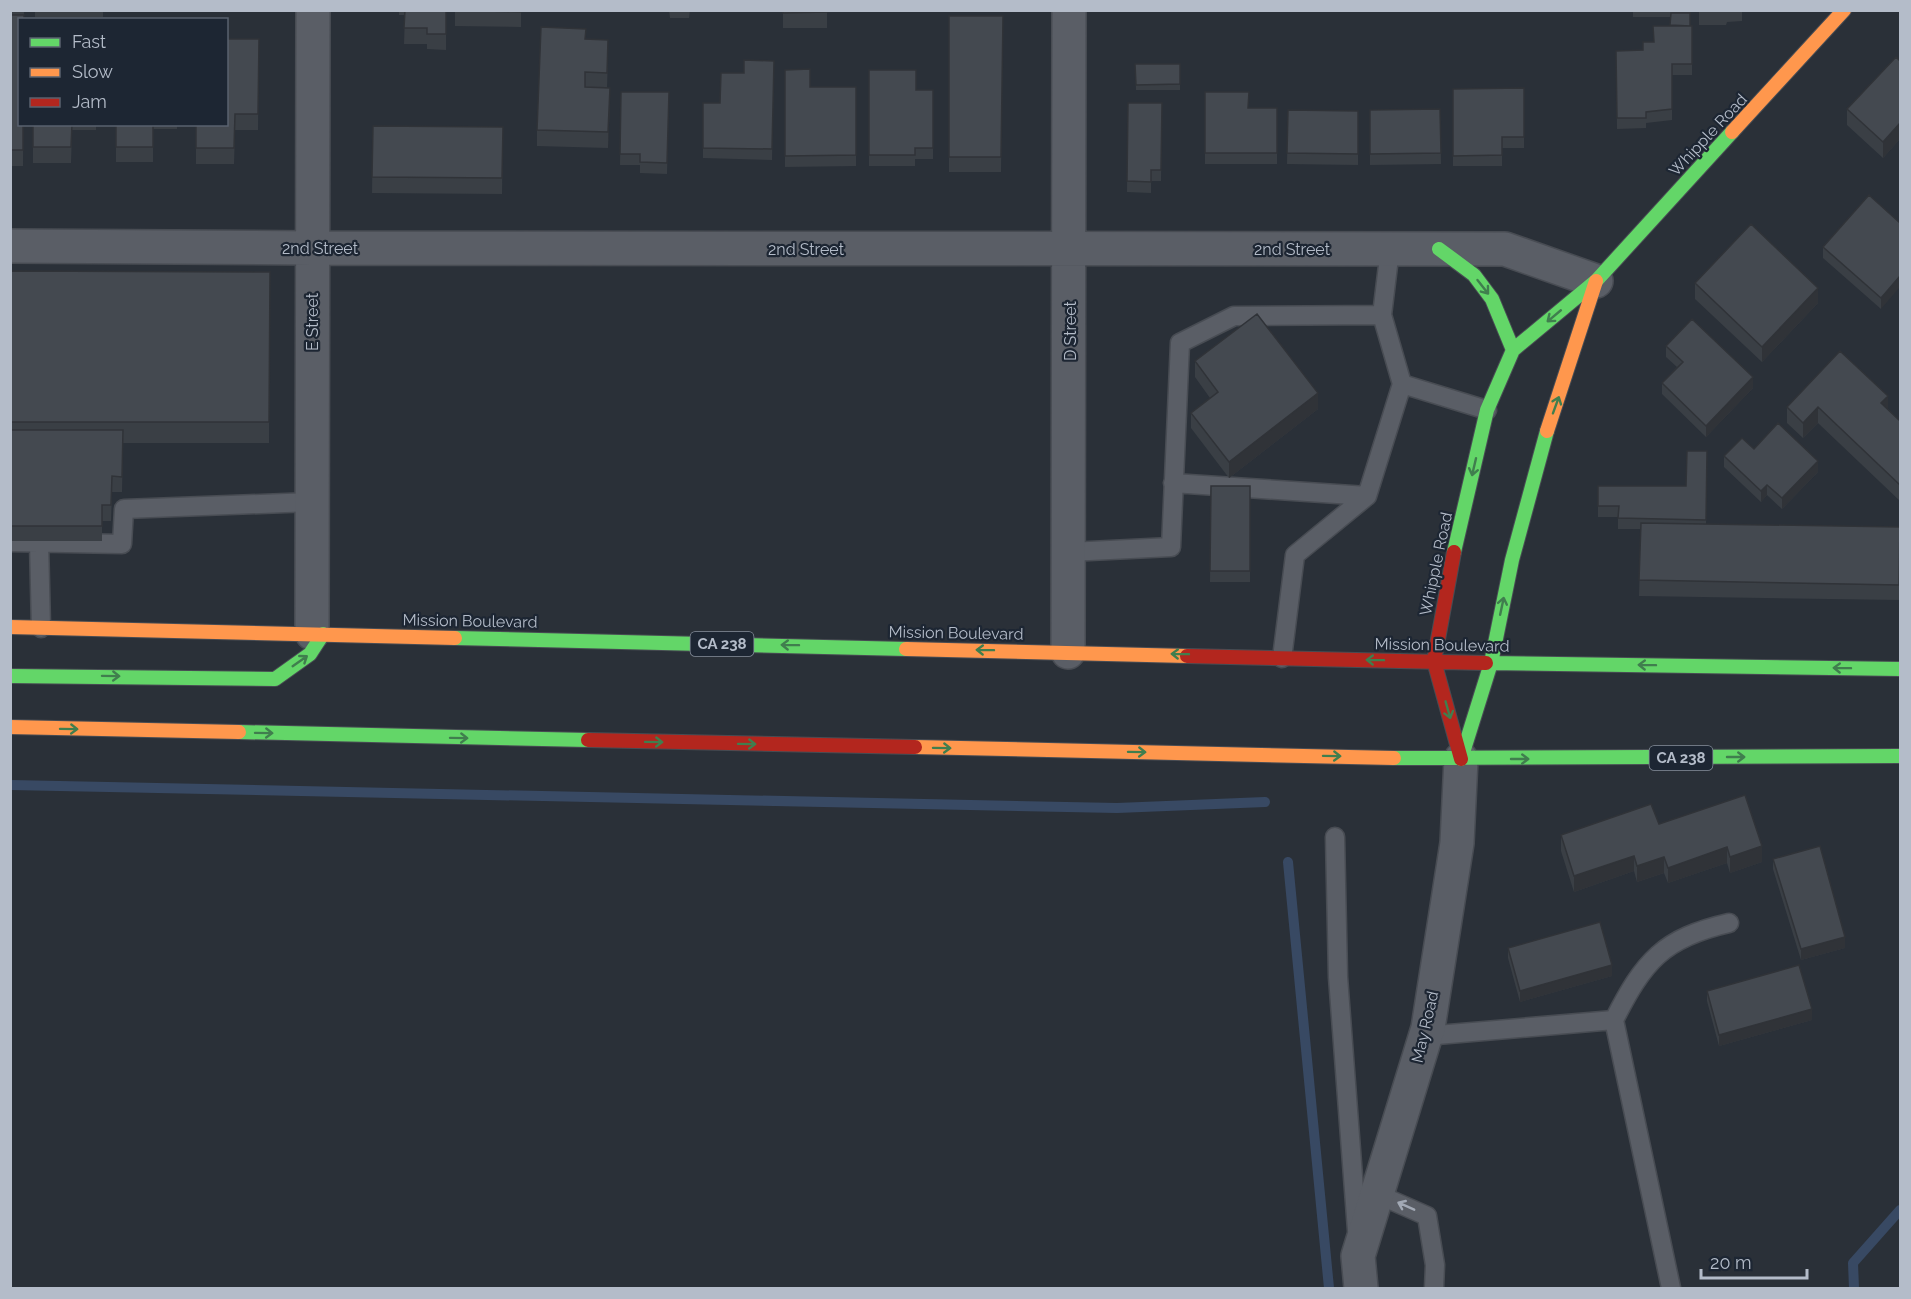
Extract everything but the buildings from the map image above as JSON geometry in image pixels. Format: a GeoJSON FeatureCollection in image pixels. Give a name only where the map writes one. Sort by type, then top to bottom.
{"type":"FeatureCollection","features":[{"type":"Feature","properties":{"kind":"main road","name":"Whipple Road"},"geometry":{"type":"LineString","coordinates":[[1461,759],[1434,661],[1454,552],[1487,410],[1513,350],[1596,281],[1844,10]]}},
{"type":"Feature","properties":{"kind":"main road"},"geometry":{"type":"LineString","coordinates":[[1439,249],[1474,276],[1492,299],[1513,350]]}},
{"type":"Feature","properties":{"kind":"main road","name":"Whipple Road"},"geometry":{"type":"LineString","coordinates":[[1461,759],[1491,663],[1512,560],[1540,451],[1572,360],[1596,281]]}},
{"type":"Feature","properties":{"kind":"main road","name":"Mission Boulevard"},"geometry":{"type":"LineString","coordinates":[[10,627],[1491,663],[1900,669]]}},
{"type":"Feature","properties":{"kind":"main road"},"geometry":{"type":"LineString","coordinates":[[10,676],[275,679],[310,654],[317,634]]}},
{"type":"Feature","properties":{"kind":"main road","name":"CA 238"},"geometry":{"type":"LineString","coordinates":[[10,727],[1461,759],[1900,756]]}},
{"type":"Feature","properties":{"kind":"street","name":"E Street"},"geometry":{"type":"LineString","coordinates":[[313,10],[312,502],[317,634]]}},
{"type":"Feature","properties":{"kind":"street","name":"D Street"},"geometry":{"type":"LineString","coordinates":[[1068,652],[1070,10]]}},
{"type":"Feature","properties":{"kind":"street","name":"2nd Street"},"geometry":{"type":"LineString","coordinates":[[10,246],[1505,249],[1596,281]]}},
{"type":"Feature","properties":{"kind":"street","name":"May Road"},"geometry":{"type":"LineString","coordinates":[[1361,1288],[1358,1256],[1425,1036],[1457,843],[1461,759]]}},
{"type":"Feature","properties":{"kind":"lane"},"geometry":{"type":"LineString","coordinates":[[1282,658],[1295,555],[1367,496],[1402,384],[1382,315],[1390,249]]}},
{"type":"Feature","properties":{"kind":"lane"},"geometry":{"type":"LineString","coordinates":[[1069,552],[1171,546],[1180,343],[1234,316],[1382,315]]}},
{"type":"Feature","properties":{"kind":"lane"},"geometry":{"type":"LineString","coordinates":[[1402,384],[1487,410]]}},
{"type":"Feature","properties":{"kind":"lane"},"geometry":{"type":"LineString","coordinates":[[1173,483],[1367,496]]}},
{"type":"Feature","properties":{"kind":"lane"},"geometry":{"type":"LineString","coordinates":[[10,542],[122,544],[124,510],[312,502]]}},
{"type":"Feature","properties":{"kind":"lane"},"geometry":{"type":"LineString","coordinates":[[39,542],[41,628]]}},
{"type":"Feature","properties":{"kind":"lane"},"geometry":{"type":"LineString","coordinates":[[1335,837],[1338,977],[1358,1256]]}},
{"type":"Feature","properties":{"kind":"lane"},"geometry":{"type":"LineString","coordinates":[[1671,1288],[1614,1020],[1628,992],[1658,954],[1672,942],[1696,931],[1729,923]]}},
{"type":"Feature","properties":{"kind":"lane"},"geometry":{"type":"LineString","coordinates":[[1425,1036],[1614,1020]]}},
{"type":"Feature","properties":{"kind":"lane"},"geometry":{"type":"LineString","coordinates":[[1377,1194],[1427,1216],[1435,1265],[1434,1288]]}},
{"type":"Feature","properties":{"kind":"waterway"},"geometry":{"type":"LineString","coordinates":[[10,785],[1117,808],[1265,802]]}},
{"type":"Feature","properties":{"kind":"waterway"},"geometry":{"type":"LineString","coordinates":[[1288,862],[1329,1288]]}},
{"type":"Feature","properties":{"kind":"waterway"},"geometry":{"type":"LineString","coordinates":[[1854,1288],[1853,1263],[1900,1210]]}},
{"type":"Feature","properties":{"kind":"traffic: fast"},"geometry":{"type":"LineString","coordinates":[[1454,552],[1487,410],[1513,350],[1596,281],[1732,132]]}},
{"type":"Feature","properties":{"kind":"traffic: fast"},"geometry":{"type":"LineString","coordinates":[[1439,249],[1474,275],[1492,299],[1513,350]]}},
{"type":"Feature","properties":{"kind":"traffic: fast"},"geometry":{"type":"LineString","coordinates":[[1461,759],[1491,663],[1512,560],[1547,431]]}},
{"type":"Feature","properties":{"kind":"traffic: fast"},"geometry":{"type":"LineString","coordinates":[[10,676],[275,679],[310,654],[323,634]]}},
{"type":"Feature","properties":{"kind":"traffic: fast"},"geometry":{"type":"LineString","coordinates":[[455,638],[906,649]]}},
{"type":"Feature","properties":{"kind":"traffic: fast"},"geometry":{"type":"LineString","coordinates":[[1486,663],[1900,669]]}},
{"type":"Feature","properties":{"kind":"traffic: fast"},"geometry":{"type":"LineString","coordinates":[[239,732],[588,740]]}},
{"type":"Feature","properties":{"kind":"traffic: fast"},"geometry":{"type":"LineString","coordinates":[[1394,758],[1900,756]]}},
{"type":"Feature","properties":{"kind":"traffic: slow"},"geometry":{"type":"LineString","coordinates":[[1732,132],[1844,10]]}},
{"type":"Feature","properties":{"kind":"traffic: slow"},"geometry":{"type":"LineString","coordinates":[[1547,431],[1596,281]]}},
{"type":"Feature","properties":{"kind":"traffic: slow"},"geometry":{"type":"LineString","coordinates":[[10,627],[455,638]]}},
{"type":"Feature","properties":{"kind":"traffic: slow"},"geometry":{"type":"LineString","coordinates":[[906,649],[1187,656]]}},
{"type":"Feature","properties":{"kind":"traffic: slow"},"geometry":{"type":"LineString","coordinates":[[10,727],[239,732]]}},
{"type":"Feature","properties":{"kind":"traffic: slow"},"geometry":{"type":"LineString","coordinates":[[915,747],[1394,758]]}},
{"type":"Feature","properties":{"kind":"traffic: jam"},"geometry":{"type":"LineString","coordinates":[[1454,552],[1434,661],[1461,759]]}},
{"type":"Feature","properties":{"kind":"traffic: jam"},"geometry":{"type":"LineString","coordinates":[[1187,656],[1486,663]]}},
{"type":"Feature","properties":{"kind":"traffic: jam"},"geometry":{"type":"LineString","coordinates":[[588,740],[915,747]]}}]}
